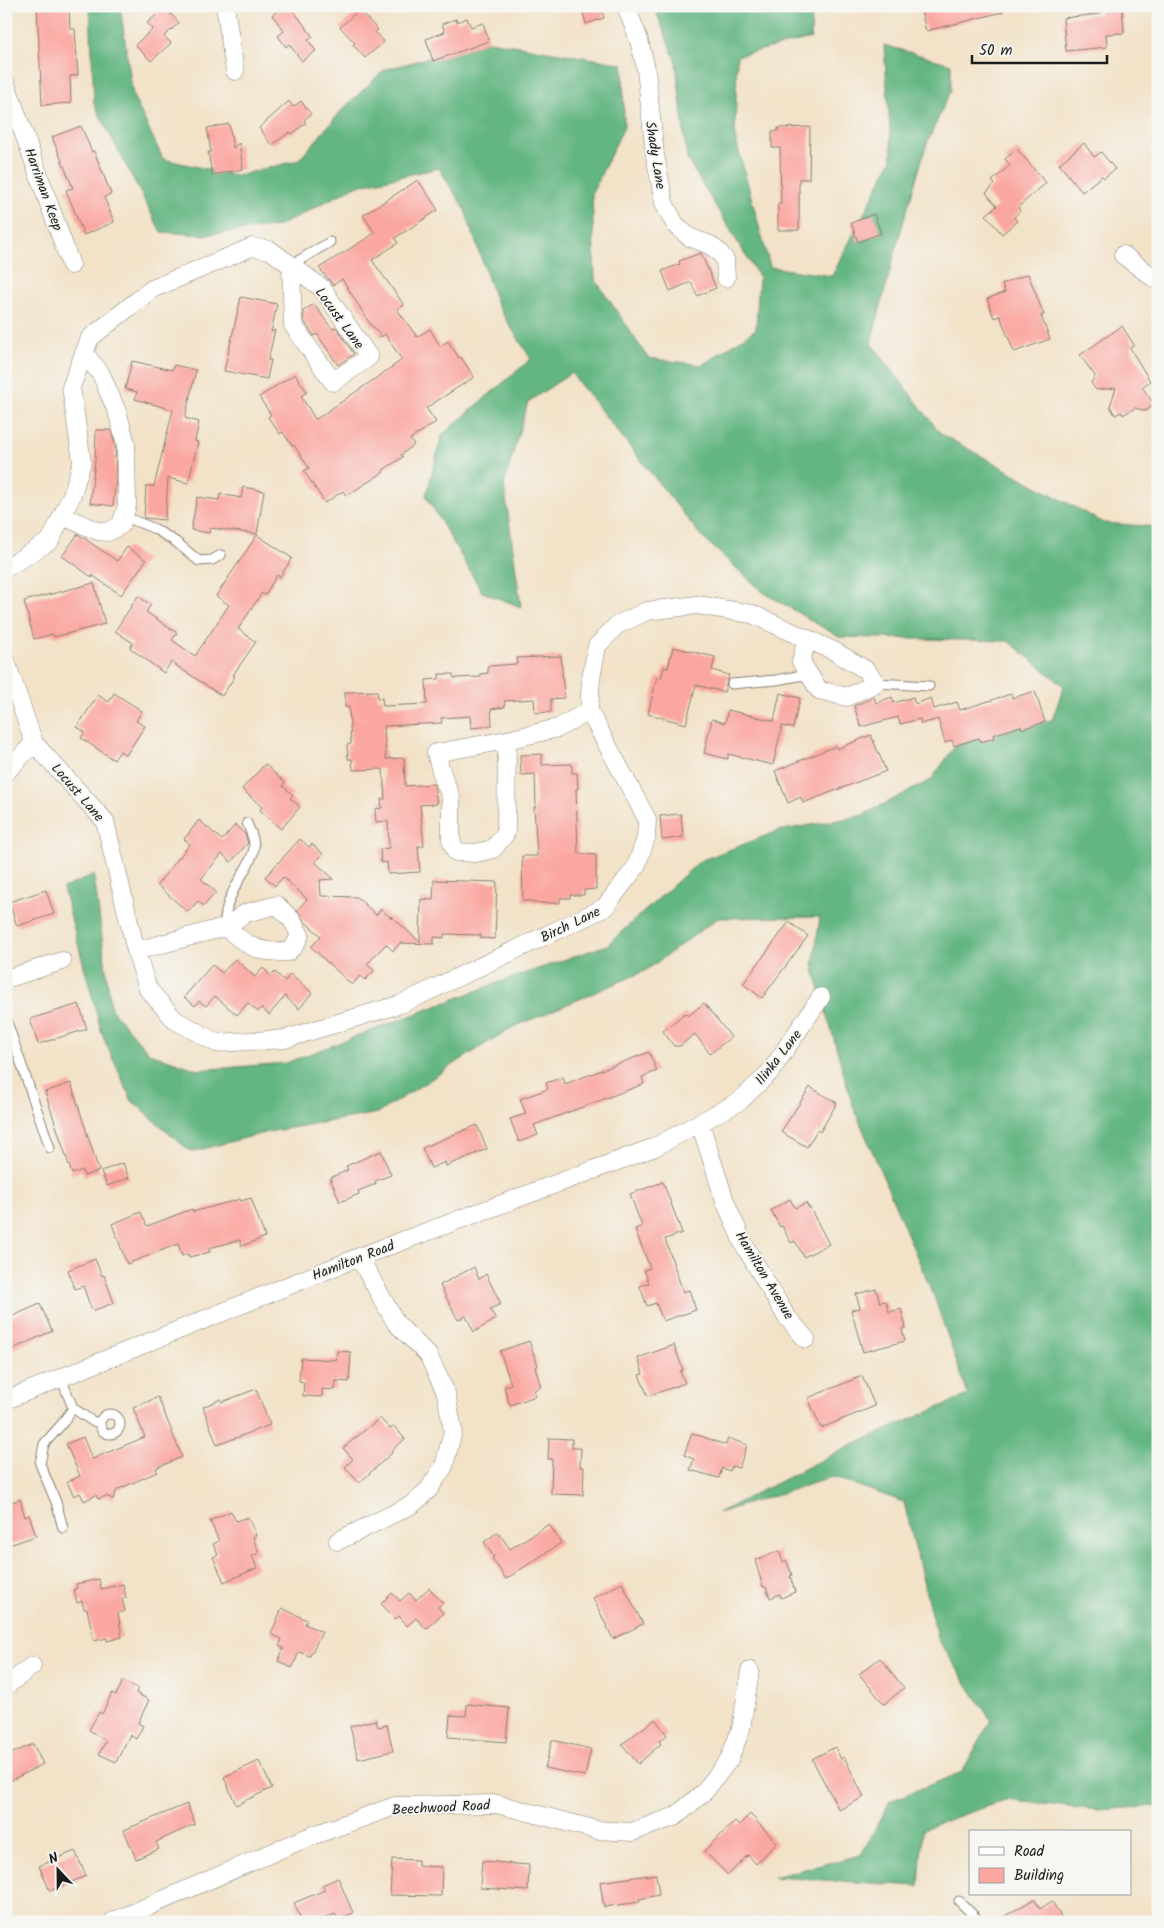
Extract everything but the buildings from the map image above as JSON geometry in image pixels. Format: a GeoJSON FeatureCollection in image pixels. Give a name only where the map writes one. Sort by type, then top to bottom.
{"type":"FeatureCollection","features":[{"type":"Feature","properties":{"kind":"street"},"geometry":{"type":"LineString","coordinates":[[225,6],[235,71]]}},
{"type":"Feature","properties":{"kind":"street","name":"Shady Lane"},"geometry":{"type":"LineString","coordinates":[[626,6],[635,27],[646,69],[655,155],[664,203],[676,224],[689,237],[710,245],[719,252],[725,260],[726,278]]}},
{"type":"Feature","properties":{"kind":"street","name":"Harriman Keep"},"geometry":{"type":"LineString","coordinates":[[6,84],[71,265]]}},
{"type":"Feature","properties":{"kind":"street","name":"Locust Lane"},"geometry":{"type":"LineString","coordinates":[[6,568],[50,541],[72,495],[82,462],[71,387],[90,338],[152,289],[252,247],[270,250],[291,265],[322,288],[369,357],[333,382],[293,325],[291,265]]}},
{"type":"Feature","properties":{"kind":"street"},"geometry":{"type":"LineString","coordinates":[[1123,255],[1158,281]]}},
{"type":"Feature","properties":{"kind":"street"},"geometry":{"type":"LineString","coordinates":[[62,516],[108,532],[121,526],[127,506],[126,444],[118,414],[101,374],[84,353]]}},
{"type":"Feature","properties":{"kind":"street"},"geometry":{"type":"LineString","coordinates":[[507,740],[506,833],[493,849],[476,854],[456,852],[451,840],[451,798],[436,753],[507,740],[558,728],[589,711],[591,678],[597,646],[617,625],[647,611],[697,604],[752,614],[834,651],[866,670],[876,683],[847,697],[819,690],[801,662],[807,639]]}},
{"type":"Feature","properties":{"kind":"street","name":"Locust Lane"},"geometry":{"type":"LineString","coordinates":[[6,661],[34,743],[105,821],[136,951],[148,989]]}},
{"type":"Feature","properties":{"kind":"street","name":"Birch Lane"},"geometry":{"type":"LineString","coordinates":[[148,989],[175,1020],[217,1043],[285,1039],[401,1004],[604,908],[636,867],[646,838],[647,819],[589,711]]}},
{"type":"Feature","properties":{"kind":"street"},"geometry":{"type":"LineString","coordinates":[[6,772],[34,743]]}},
{"type":"Feature","properties":{"kind":"street"},"geometry":{"type":"LineString","coordinates":[[136,951],[225,927]]}},
{"type":"Feature","properties":{"kind":"street"},"geometry":{"type":"LineString","coordinates":[[6,979],[62,961]]}},
{"type":"Feature","properties":{"kind":"street","name":"Ilinka Lane"},"geometry":{"type":"LineString","coordinates":[[700,1124],[740,1102],[770,1072],[821,997]]}},
{"type":"Feature","properties":{"kind":"street","name":"Hamilton Road"},"geometry":{"type":"LineString","coordinates":[[6,1400],[359,1257],[655,1147],[700,1124]]}},
{"type":"Feature","properties":{"kind":"street","name":"Hamilton Avenue"},"geometry":{"type":"LineString","coordinates":[[700,1124],[725,1201],[742,1243],[786,1316],[806,1339]]}},
{"type":"Feature","properties":{"kind":"street"},"geometry":{"type":"LineString","coordinates":[[338,1541],[413,1504],[419,1499],[429,1489],[444,1466],[453,1431],[446,1393],[428,1355],[396,1323],[359,1257]]}},
{"type":"Feature","properties":{"kind":"street"},"geometry":{"type":"LineString","coordinates":[[6,1686],[32,1666]]}},
{"type":"Feature","properties":{"kind":"street","name":"Beechwood Road"},"geometry":{"type":"LineString","coordinates":[[112,1922],[306,1838],[395,1806],[497,1804],[597,1830],[632,1832],[676,1816],[704,1792],[729,1760],[741,1729],[750,1671]]}},
{"type":"Feature","properties":{"kind":"lane"},"geometry":{"type":"LineString","coordinates":[[291,265],[330,242]]}},
{"type":"Feature","properties":{"kind":"lane"},"geometry":{"type":"LineString","coordinates":[[124,516],[155,529],[176,542],[198,560],[212,560],[221,555]]}},
{"type":"Feature","properties":{"kind":"lane"},"geometry":{"type":"LineString","coordinates":[[732,684],[776,680],[809,674]]}},
{"type":"Feature","properties":{"kind":"lane"},"geometry":{"type":"LineString","coordinates":[[876,683],[929,686]]}},
{"type":"Feature","properties":{"kind":"lane"},"geometry":{"type":"LineString","coordinates":[[225,927],[224,914],[229,899],[250,862],[254,848],[252,833],[247,823]]}},
{"type":"Feature","properties":{"kind":"lane"},"geometry":{"type":"LineString","coordinates":[[6,1019],[50,1148]]}},
{"type":"Feature","properties":{"kind":"lane"},"geometry":{"type":"LineString","coordinates":[[61,1378],[72,1408],[92,1421],[100,1423]]}},
{"type":"Feature","properties":{"kind":"lane"},"geometry":{"type":"LineString","coordinates":[[63,1528],[56,1502],[40,1464],[44,1444],[61,1426],[72,1408]]}},
{"type":"Feature","properties":{"kind":"lane"},"geometry":{"type":"LineString","coordinates":[[959,1901],[980,1922]]}},
{"type":"Feature","properties":{"kind":"green space"},"geometry":{"type":"Polygon","coordinates":[[[90,6],[120,6],[133,96],[163,159],[237,176],[299,160],[343,109],[384,70],[489,41],[623,64],[624,127],[592,193],[595,279],[648,358],[702,365],[756,329],[759,277],[687,159],[676,62],[654,6],[812,6],[811,38],[737,56],[735,137],[770,267],[832,276],[892,159],[884,45],[951,64],[951,90],[927,143],[899,237],[871,343],[941,434],[1104,523],[1158,527],[1158,1806],[1098,1810],[1005,1800],[923,1829],[919,1886],[773,1877],[861,1855],[890,1801],[962,1772],[991,1720],[937,1638],[904,1502],[833,1477],[718,1513],[851,1445],[968,1395],[935,1299],[853,1106],[813,966],[820,917],[718,918],[645,971],[509,1029],[378,1113],[268,1132],[191,1152],[132,1101],[103,1037],[63,888],[94,875],[111,1009],[149,1053],[198,1070],[286,1063],[497,983],[607,945],[700,861],[778,831],[861,816],[931,780],[966,731],[1052,720],[1064,686],[1008,641],[839,637],[763,592],[702,537],[571,373],[528,402],[504,484],[521,607],[482,592],[426,496],[442,435],[531,359],[497,305],[465,210],[439,168],[356,186],[279,226],[203,235],[161,232],[94,104],[90,6]]]}}]}
